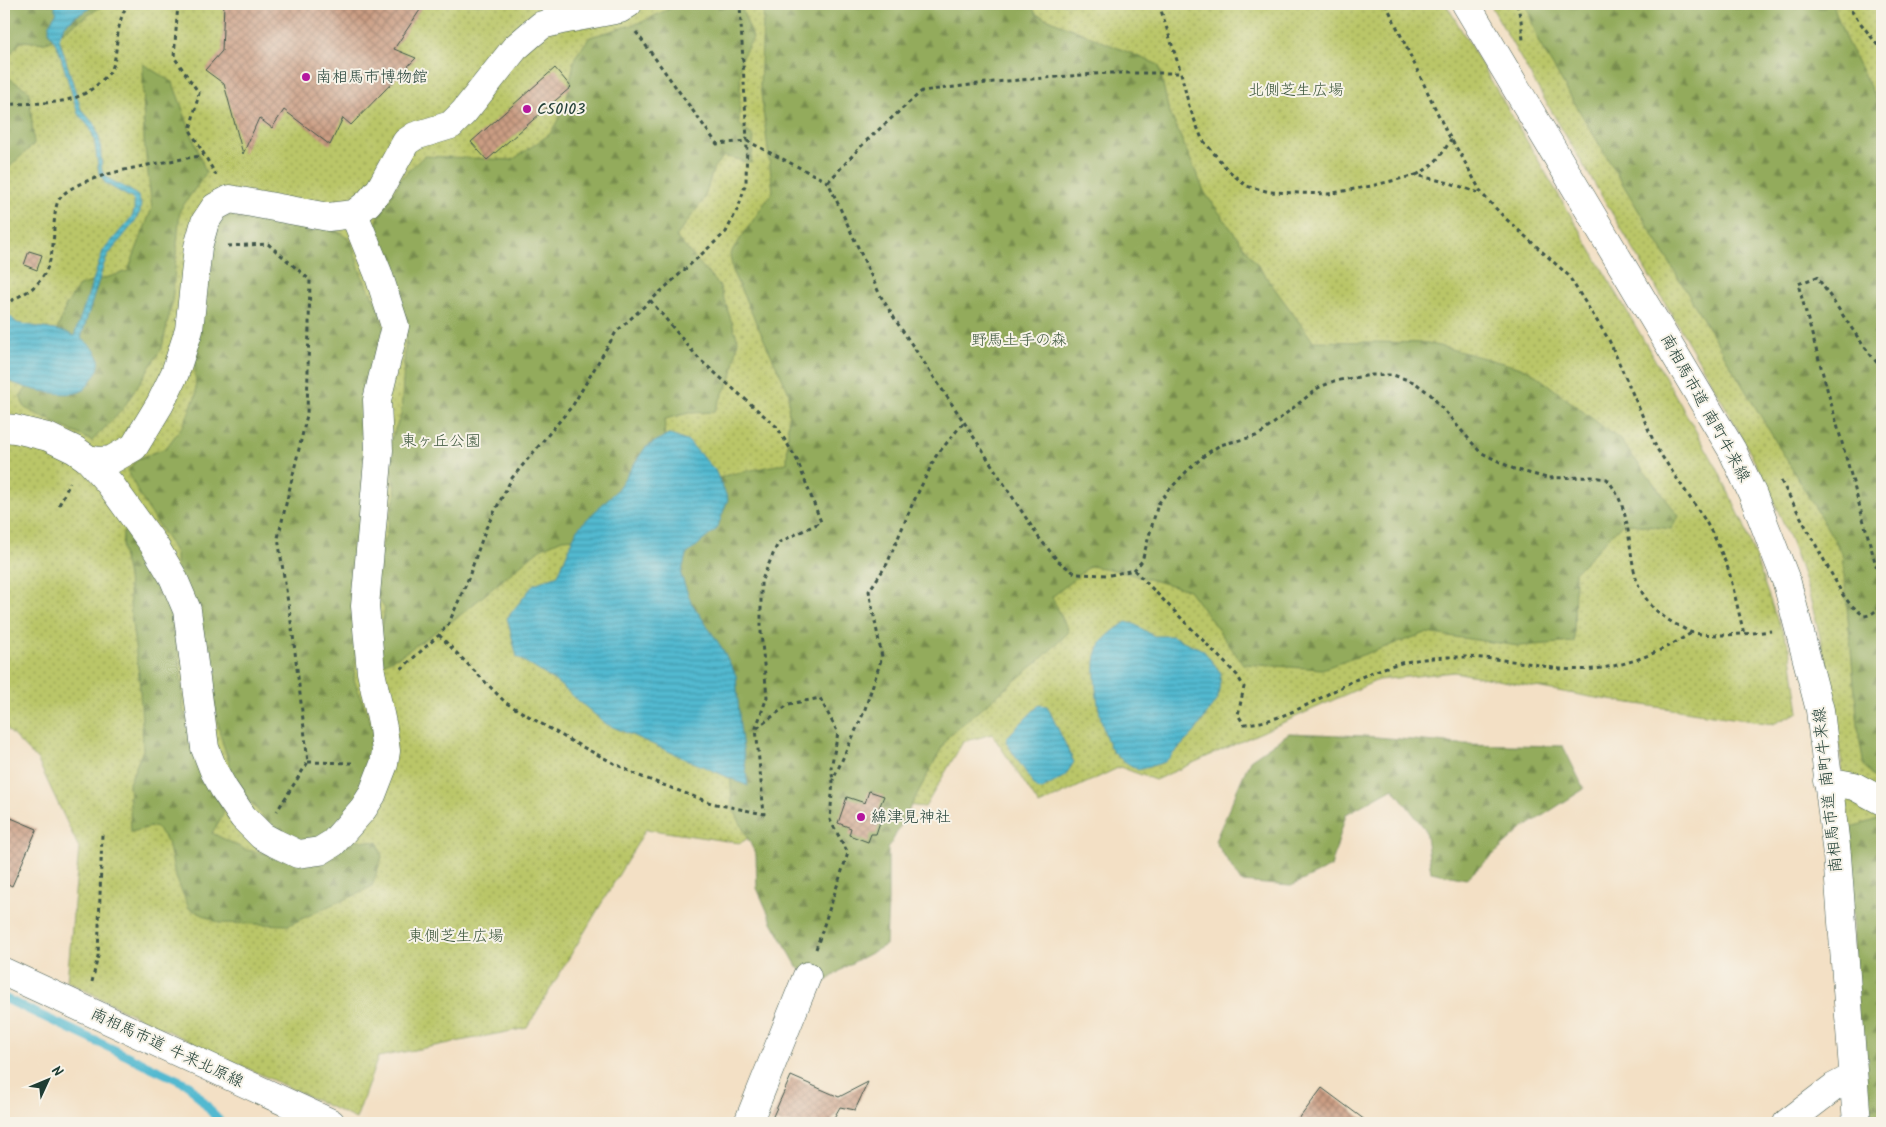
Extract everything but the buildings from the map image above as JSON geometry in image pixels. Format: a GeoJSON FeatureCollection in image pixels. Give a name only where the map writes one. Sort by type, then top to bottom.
{"type":"FeatureCollection","features":[{"type":"Feature","properties":{"kind":"street","name":"南相馬市道 南町牛来線"},"geometry":{"type":"LineString","coordinates":[[1466,4],[1732,450],[1753,495],[1788,583],[1820,710],[1837,855],[1857,1123]]}},
{"type":"Feature","properties":{"kind":"street"},"geometry":{"type":"LineString","coordinates":[[88,459],[99,461],[111,460],[134,447],[160,404],[175,373],[189,330],[198,247],[205,222],[215,207],[230,199],[328,217],[354,214],[368,203],[380,189],[406,142],[415,136],[452,124],[464,112],[515,48],[542,25],[624,6]]}},
{"type":"Feature","properties":{"kind":"street"},"geometry":{"type":"LineString","coordinates":[[4,428],[48,437],[76,450],[88,459],[110,484],[154,545],[173,577],[187,610],[205,748],[224,790],[243,817],[262,836],[298,854],[320,851],[333,843],[363,809],[372,795],[384,764],[386,751],[367,641],[365,606],[379,450],[377,400],[395,326],[378,273],[354,214]]}},
{"type":"Feature","properties":{"kind":"street"},"geometry":{"type":"LineString","coordinates":[[1827,781],[1854,786],[1880,798],[1882,801]]}},
{"type":"Feature","properties":{"kind":"street","name":"南相馬市道 牛来北原線"},"geometry":{"type":"LineString","coordinates":[[4,972],[331,1123]]}},
{"type":"Feature","properties":{"kind":"street"},"geometry":{"type":"LineString","coordinates":[[748,1123],[807,976]]}},
{"type":"Feature","properties":{"kind":"street"},"geometry":{"type":"LineString","coordinates":[[1787,1123],[1834,1087],[1853,1077]]}},
{"type":"Feature","properties":{"kind":"path"},"geometry":{"type":"LineString","coordinates":[[4,105],[70,100],[92,91],[111,72],[122,12],[128,4]]}},
{"type":"Feature","properties":{"kind":"path"},"geometry":{"type":"LineString","coordinates":[[178,4],[174,57],[199,93],[190,130],[230,199]]}},
{"type":"Feature","properties":{"kind":"path"},"geometry":{"type":"LineString","coordinates":[[375,691],[448,625],[454,614],[486,528],[512,478],[573,405],[616,332],[726,232],[740,206],[746,182],[747,141],[740,4]]}},
{"type":"Feature","properties":{"kind":"path"},"geometry":{"type":"LineString","coordinates":[[1159,4],[1181,73],[1189,106],[1202,139],[1227,169],[1246,186],[1270,192],[1328,194],[1371,186],[1416,175],[1429,168],[1451,139]]}},
{"type":"Feature","properties":{"kind":"path"},"geometry":{"type":"LineString","coordinates":[[1386,4],[1451,139],[1462,154],[1482,194],[1505,218],[1568,275],[1604,332],[1657,448],[1705,520],[1717,542],[1729,571],[1744,634]]}},
{"type":"Feature","properties":{"kind":"path"},"geometry":{"type":"LineString","coordinates":[[1846,4],[1882,51]]}},
{"type":"Feature","properties":{"kind":"path"},"geometry":{"type":"LineString","coordinates":[[624,6],[717,144],[747,141],[828,182],[880,295],[1039,538],[1058,561],[1076,574],[1110,575],[1134,570],[1142,561],[1158,504],[1187,471],[1206,454],[1220,445],[1256,436],[1318,388],[1334,381],[1372,374],[1393,375],[1414,382],[1430,394],[1480,452],[1514,469],[1547,478],[1592,477],[1607,479],[1618,493],[1624,510],[1638,585],[1646,600],[1668,620],[1692,632],[1744,634],[1780,630],[1799,625]]}},
{"type":"Feature","properties":{"kind":"path"},"geometry":{"type":"LineString","coordinates":[[828,182],[866,141],[922,91],[994,82],[1098,74],[1181,73]]}},
{"type":"Feature","properties":{"kind":"path"},"geometry":{"type":"LineString","coordinates":[[4,305],[30,290],[43,278],[49,265],[54,244],[58,201],[70,189],[107,173],[204,155]]}},
{"type":"Feature","properties":{"kind":"path"},"geometry":{"type":"LineString","coordinates":[[1416,175],[1450,183],[1482,194]]}},
{"type":"Feature","properties":{"kind":"path"},"geometry":{"type":"LineString","coordinates":[[198,247],[268,244],[310,280],[307,415],[278,538],[293,635],[308,762],[262,836]]}},
{"type":"Feature","properties":{"kind":"path"},"geometry":{"type":"LineString","coordinates":[[1882,370],[1862,345],[1817,277],[1798,284],[1882,587]]}},
{"type":"Feature","properties":{"kind":"path"},"geometry":{"type":"LineString","coordinates":[[439,635],[506,703],[571,741],[637,775],[711,803],[764,814],[756,728],[767,697],[761,632],[761,582],[778,543],[821,522],[797,460],[777,426],[699,359],[650,300]]}},
{"type":"Feature","properties":{"kind":"path"},"geometry":{"type":"LineString","coordinates":[[807,976],[848,854],[830,820],[834,780],[864,712],[882,657],[869,591],[887,564],[912,505],[936,456],[964,422]]}},
{"type":"Feature","properties":{"kind":"path"},"geometry":{"type":"LineString","coordinates":[[1134,570],[1237,675],[1244,687],[1238,715],[1244,724],[1258,723],[1286,714],[1366,674],[1396,664],[1424,658],[1482,658],[1562,669],[1593,670],[1615,666],[1665,649],[1692,632]]}},
{"type":"Feature","properties":{"kind":"path"},"geometry":{"type":"LineString","coordinates":[[756,728],[789,704],[820,698],[838,733],[831,768],[834,780]]}},
{"type":"Feature","properties":{"kind":"path"},"geometry":{"type":"LineString","coordinates":[[308,762],[384,764]]}},
{"type":"Feature","properties":{"kind":"path"},"geometry":{"type":"LineString","coordinates":[[85,1009],[98,956],[102,834]]}},
{"type":"Feature","properties":{"kind":"green space","name":"東ヶ丘公園"},"geometry":{"type":"Polygon","coordinates":[[[4,4],[1446,4],[1716,466],[1744,525],[1775,614],[1790,648],[1799,712],[1773,724],[1596,698],[1454,672],[1378,680],[1155,780],[1120,767],[1039,805],[992,734],[963,742],[925,807],[907,805],[902,749],[740,843],[646,829],[527,1028],[378,1057],[356,1119],[123,1010],[67,981],[79,848],[38,761],[4,726],[4,4]]]}},
{"type":"Feature","properties":{"kind":"green space"},"geometry":{"type":"Polygon","coordinates":[[[4,4],[105,4],[46,43],[22,41],[4,60],[4,4]]]}},
{"type":"Feature","properties":{"kind":"green space"},"geometry":{"type":"Polygon","coordinates":[[[679,4],[740,4],[753,38],[741,59],[739,124],[754,137],[751,163],[724,156],[714,167],[704,199],[676,237],[719,285],[738,340],[733,373],[714,412],[689,413],[665,419],[663,463],[604,536],[562,539],[540,549],[459,616],[403,654],[383,664],[378,645],[385,609],[375,592],[376,556],[385,538],[396,492],[386,451],[401,415],[406,332],[376,244],[377,221],[402,177],[424,156],[512,160],[550,134],[565,107],[575,57],[590,37],[642,22],[679,4]]]}},
{"type":"Feature","properties":{"kind":"green space","name":"野馬土手の森"},"geometry":{"type":"Polygon","coordinates":[[[764,4],[1031,4],[1036,14],[1159,65],[1168,108],[1205,193],[1313,341],[1428,343],[1529,370],[1620,440],[1679,516],[1671,529],[1623,523],[1575,572],[1574,642],[1519,646],[1426,633],[1322,669],[1243,664],[1189,590],[1115,570],[1090,566],[1052,597],[1069,632],[1040,660],[948,736],[888,849],[886,945],[848,965],[822,984],[798,968],[772,922],[757,888],[756,855],[732,806],[729,745],[691,632],[671,526],[694,488],[727,475],[787,463],[789,393],[733,273],[730,254],[773,191],[760,85],[764,4]]]}},
{"type":"Feature","properties":{"kind":"green space"},"geometry":{"type":"Polygon","coordinates":[[[1490,4],[1882,4],[1882,841],[1854,867],[1840,750],[1827,672],[1809,595],[1785,528],[1758,468],[1727,410],[1490,4]]]}},
{"type":"Feature","properties":{"kind":"green space"},"geometry":{"type":"Polygon","coordinates":[[[1526,4],[1833,4],[1845,38],[1882,110],[1882,788],[1864,766],[1859,736],[1842,553],[1539,43],[1526,4]]]}},
{"type":"Feature","properties":{"kind":"green space"},"geometry":{"type":"Polygon","coordinates":[[[143,64],[173,83],[206,173],[180,210],[172,302],[162,348],[122,410],[92,441],[25,408],[20,396],[45,367],[66,305],[79,286],[128,271],[152,208],[144,139],[143,64]]]}},
{"type":"Feature","properties":{"kind":"green space"},"geometry":{"type":"Polygon","coordinates":[[[4,75],[29,91],[34,144],[4,172],[4,75]]]}},
{"type":"Feature","properties":{"kind":"green space"},"geometry":{"type":"Polygon","coordinates":[[[231,215],[332,227],[351,241],[361,274],[380,311],[385,335],[369,438],[354,680],[376,736],[373,775],[335,833],[363,841],[378,842],[382,857],[372,886],[289,925],[219,923],[189,908],[175,875],[168,842],[155,826],[131,832],[129,783],[143,750],[139,675],[128,577],[122,549],[123,533],[135,524],[151,529],[179,655],[184,713],[224,813],[212,833],[246,850],[288,857],[304,843],[277,833],[236,785],[220,734],[208,664],[178,616],[176,553],[139,494],[128,471],[137,459],[166,448],[184,424],[196,395],[195,362],[184,326],[206,285],[218,223],[231,215]]]}},
{"type":"Feature","properties":{"kind":"green space"},"geometry":{"type":"Polygon","coordinates":[[[1289,733],[1364,736],[1460,744],[1563,746],[1584,789],[1522,829],[1466,879],[1431,872],[1425,829],[1393,788],[1346,814],[1331,867],[1291,886],[1241,882],[1215,841],[1250,760],[1289,733]]]}},
{"type":"Feature","properties":{"kind":"green space"},"geometry":{"type":"Polygon","coordinates":[[[1878,819],[1882,824],[1882,1123],[1864,1123],[1859,1063],[1849,828],[1878,819]]]}},
{"type":"Feature","properties":{"kind":"water"},"geometry":{"type":"Polygon","coordinates":[[[55,4],[91,4],[88,10],[76,16],[64,26],[59,38],[81,109],[95,125],[100,141],[102,171],[109,179],[138,196],[141,204],[140,212],[134,223],[109,254],[104,264],[81,338],[92,347],[98,356],[99,367],[83,390],[65,394],[41,391],[18,385],[4,377],[4,310],[17,323],[66,332],[74,336],[103,251],[131,218],[134,212],[134,201],[106,184],[99,173],[94,139],[90,128],[78,114],[58,48],[49,32],[49,24],[57,12],[55,4]]]}},
{"type":"Feature","properties":{"kind":"water"},"geometry":{"type":"Polygon","coordinates":[[[668,434],[689,442],[715,470],[728,499],[717,529],[686,555],[681,575],[691,602],[722,648],[736,675],[740,726],[748,786],[606,724],[555,681],[517,657],[507,618],[534,584],[558,575],[577,529],[616,491],[645,448],[668,434]]]}},
{"type":"Feature","properties":{"kind":"water"},"geometry":{"type":"Polygon","coordinates":[[[1126,622],[1134,624],[1154,636],[1172,636],[1203,650],[1221,673],[1218,698],[1194,733],[1165,762],[1138,770],[1113,752],[1104,732],[1096,687],[1095,661],[1099,647],[1109,635],[1126,622]]]}},
{"type":"Feature","properties":{"kind":"water"},"geometry":{"type":"Polygon","coordinates":[[[1039,705],[1047,706],[1074,762],[1065,776],[1041,790],[1036,788],[1006,742],[1007,737],[1039,705]]]}},
{"type":"Feature","properties":{"kind":"waterway"},"geometry":{"type":"LineString","coordinates":[[4,998],[189,1085],[221,1123]]}},
{"type":"Feature","properties":{"kind":"place","name":"南相馬市博物館"},"geometry":{"type":"Point","coordinates":[306,77]}},
{"type":"Feature","properties":{"kind":"place","name":"C50103"},"geometry":{"type":"Point","coordinates":[527,109]}},
{"type":"Feature","properties":{"kind":"place","name":"綿津見神社"},"geometry":{"type":"Point","coordinates":[861,817]}},
{"type":"Feature","properties":{"kind":"park label","name":"北側芝生広場"},"geometry":{"type":"Point","coordinates":[1296,90]}},
{"type":"Feature","properties":{"kind":"park label","name":"東側芝生広場"},"geometry":{"type":"Point","coordinates":[456,936]}}]}
